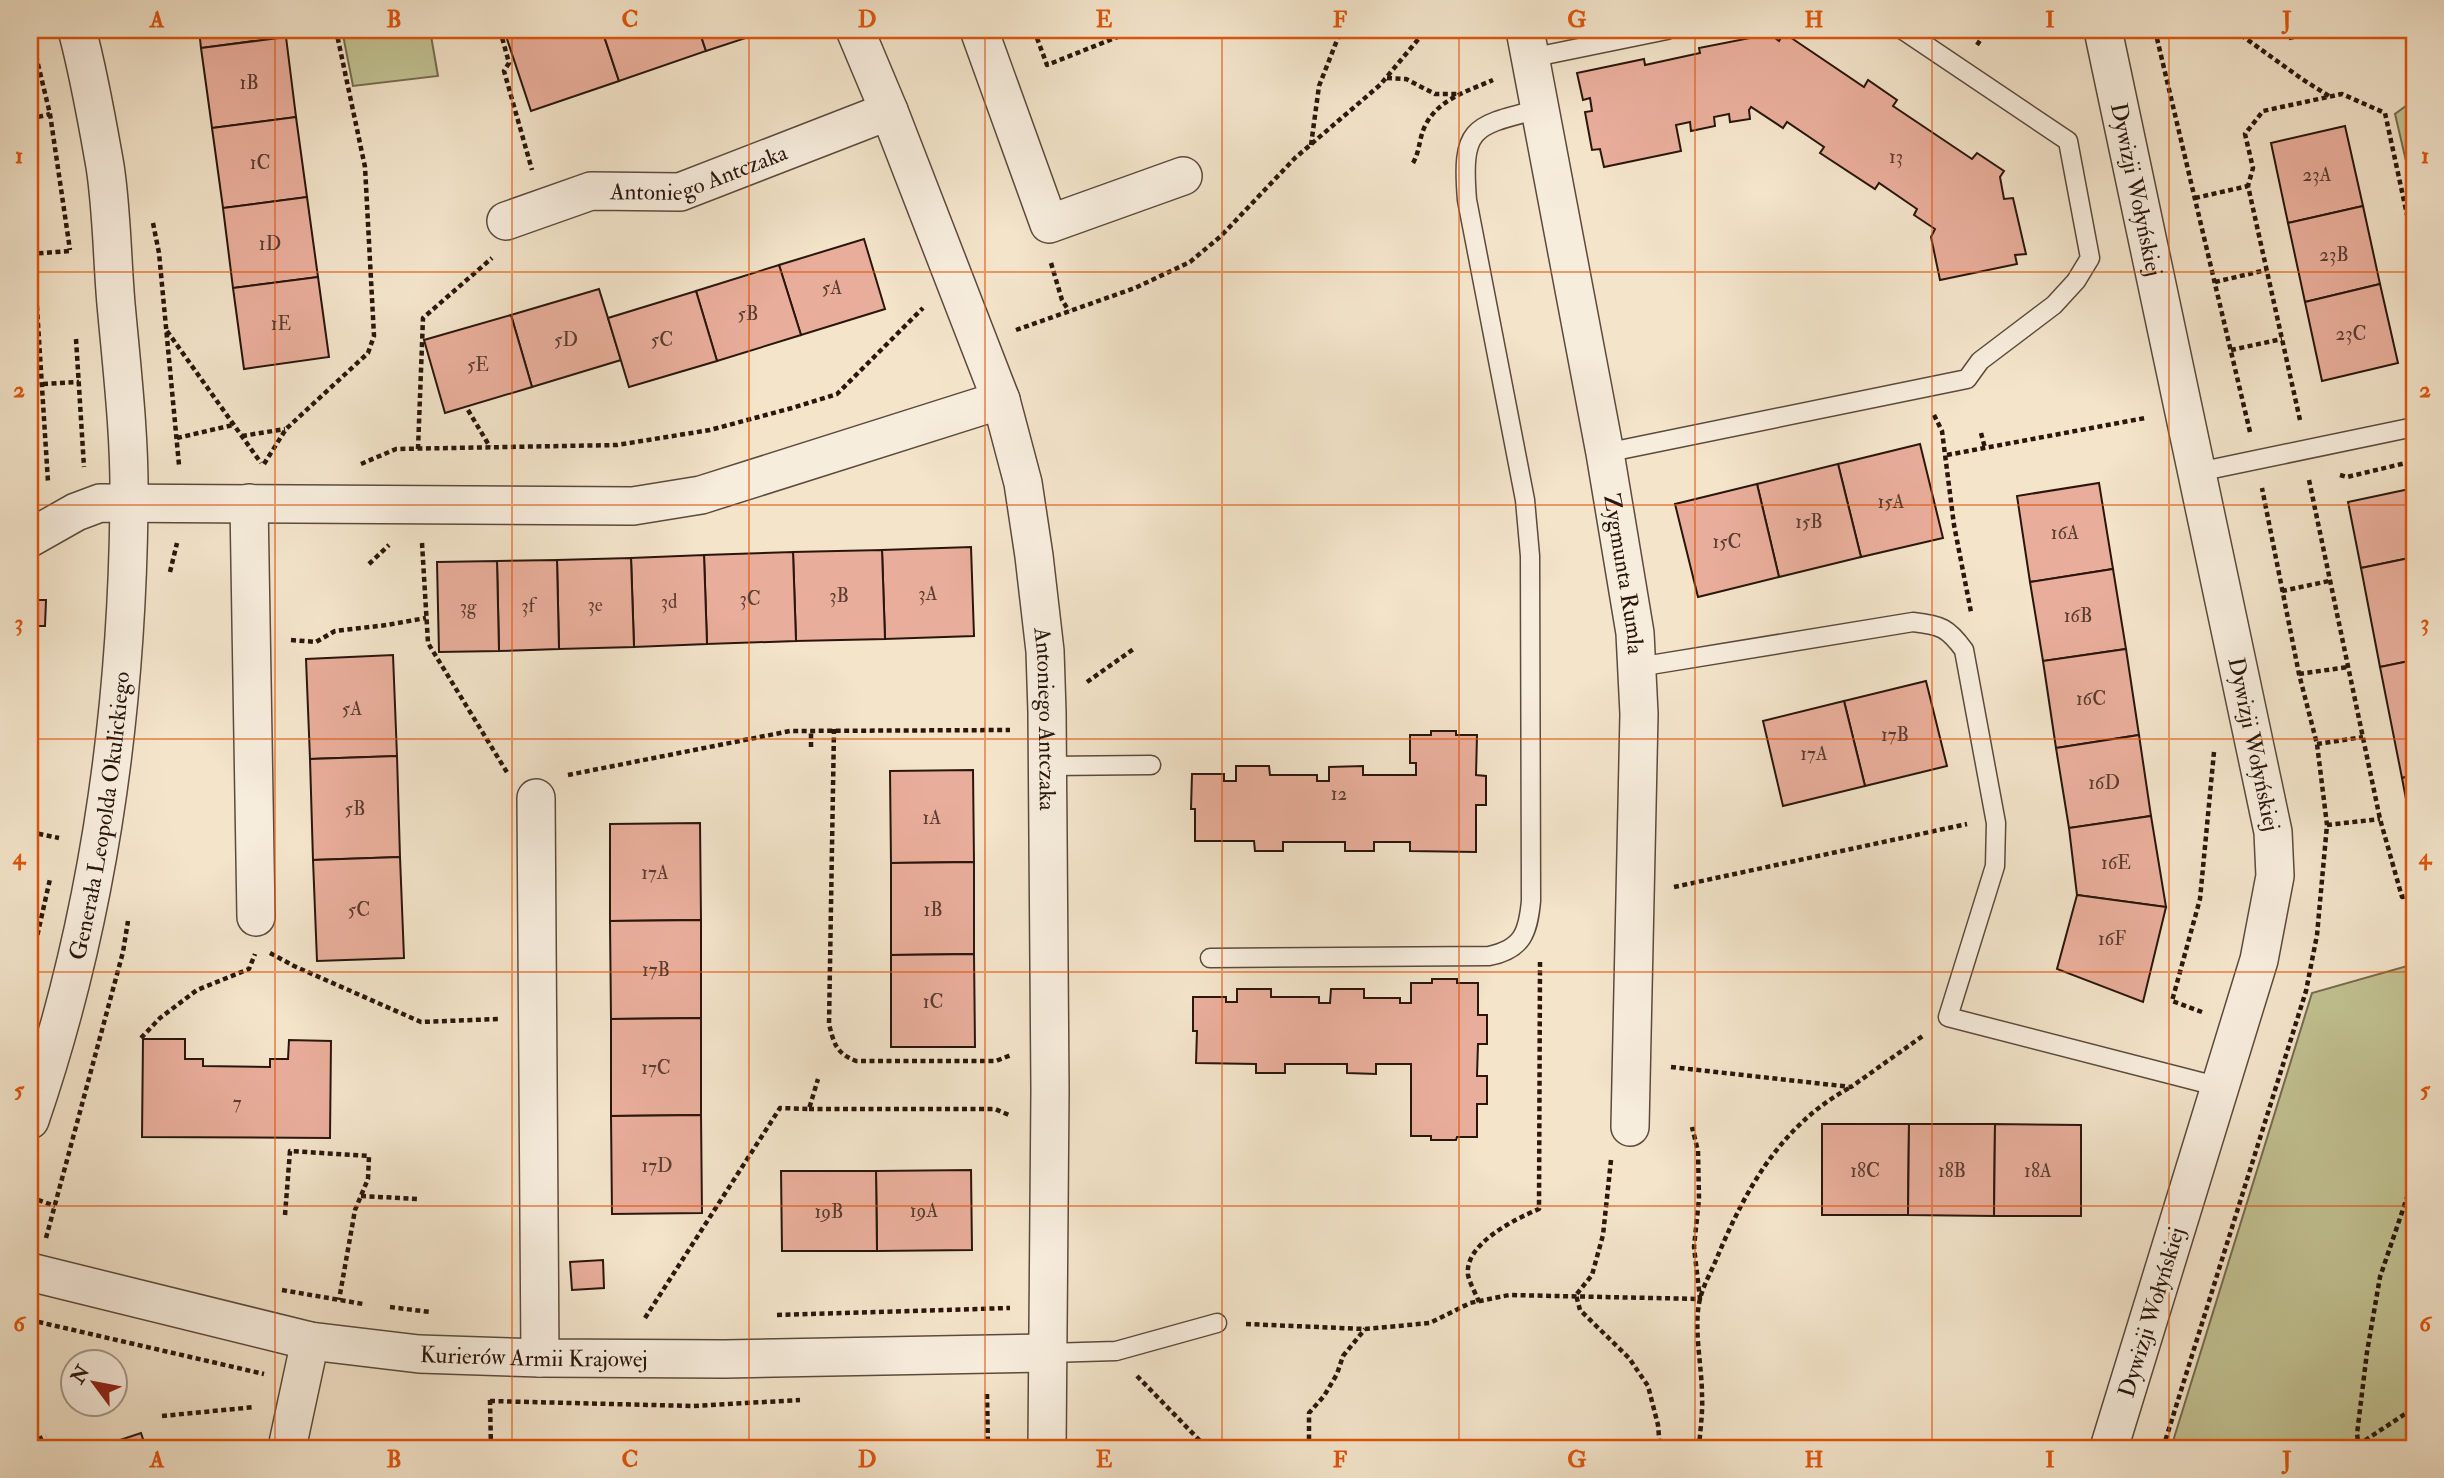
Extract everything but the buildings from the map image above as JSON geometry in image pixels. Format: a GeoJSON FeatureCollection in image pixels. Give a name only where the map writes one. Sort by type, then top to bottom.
{"type":"FeatureCollection","features":[{"type":"Feature","properties":{"kind":"street","name":"Generała Leopolda Okulickiego"},"geometry":{"type":"LineString","coordinates":[[30,1120],[76,965],[102,839],[119,705],[130,502],[128,445],[105,167],[77,30]]}},
{"type":"Feature","properties":{"kind":"street","name":"Antoniego Antczaka"},"geometry":{"type":"LineString","coordinates":[[855,30],[1001,400],[1023,483],[1036,567],[1045,652],[1048,766],[1050,1076],[1047,1448]]}},
{"type":"Feature","properties":{"kind":"street"},"geometry":{"type":"LineString","coordinates":[[979,30],[1049,224],[1183,176]]}},
{"type":"Feature","properties":{"kind":"street","name":"Dywizji Wołyńskiej"},"geometry":{"type":"LineString","coordinates":[[2103,30],[2273,832],[2275,876],[2259,960],[2109,1448]]}},
{"type":"Feature","properties":{"kind":"street","name":"Zygmunta Rumla"},"geometry":{"type":"LineString","coordinates":[[1528,44],[1605,453],[1634,633],[1639,713],[1630,1127]]}},
{"type":"Feature","properties":{"kind":"street","name":"Antoniego Antczaka"},"geometry":{"type":"LineString","coordinates":[[506,221],[591,191],[680,192],[889,111]]}},
{"type":"Feature","properties":{"kind":"street"},"geometry":{"type":"LineString","coordinates":[[30,538],[100,503],[633,506],[701,495],[1001,400]]}},
{"type":"Feature","properties":{"kind":"street"},"geometry":{"type":"LineString","coordinates":[[249,503],[256,917]]}},
{"type":"Feature","properties":{"kind":"street"},"geometry":{"type":"LineString","coordinates":[[523,787],[538,1018],[540,1359]]}},
{"type":"Feature","properties":{"kind":"street","name":"Kurierów Armii Krajowej"},"geometry":{"type":"LineString","coordinates":[[30,1272],[310,1341],[419,1353],[540,1359],[725,1359],[1048,1353]]}},
{"type":"Feature","properties":{"kind":"street"},"geometry":{"type":"LineString","coordinates":[[287,1448],[310,1341]]}},
{"type":"Feature","properties":{"kind":"lane"},"geometry":{"type":"LineString","coordinates":[[1528,44],[1667,30]]}},
{"type":"Feature","properties":{"kind":"lane"},"geometry":{"type":"LineString","coordinates":[[1605,453],[1967,380],[1980,361],[2054,305],[2076,281],[2090,258],[2068,141],[1903,30]]}},
{"type":"Feature","properties":{"kind":"lane"},"geometry":{"type":"LineString","coordinates":[[1210,958],[1489,956],[1513,947],[1529,927],[1531,556],[1525,500],[1467,200],[1464,164],[1469,142],[1490,122],[1540,109]]}},
{"type":"Feature","properties":{"kind":"lane"},"geometry":{"type":"LineString","coordinates":[[2198,472],[2414,427]]}},
{"type":"Feature","properties":{"kind":"lane"},"geometry":{"type":"LineString","coordinates":[[1637,667],[1913,622],[1934,624],[1951,632],[1964,650],[1995,818],[1995,866],[1948,1017],[2220,1087]]}},
{"type":"Feature","properties":{"kind":"lane"},"geometry":{"type":"LineString","coordinates":[[1048,766],[1151,765]]}},
{"type":"Feature","properties":{"kind":"lane"},"geometry":{"type":"LineString","coordinates":[[1048,1353],[1116,1351],[1217,1323]]}},
{"type":"Feature","properties":{"kind":"path"},"geometry":{"type":"LineString","coordinates":[[166,330],[263,466],[286,429],[368,353],[374,336],[365,167],[336,30]]}},
{"type":"Feature","properties":{"kind":"path"},"geometry":{"type":"LineString","coordinates":[[500,30],[509,64],[504,71],[543,208]]}},
{"type":"Feature","properties":{"kind":"path"},"geometry":{"type":"LineString","coordinates":[[1034,30],[1046,65],[1135,30]]}},
{"type":"Feature","properties":{"kind":"path"},"geometry":{"type":"LineString","coordinates":[[1311,145],[1319,86],[1341,30]]}},
{"type":"Feature","properties":{"kind":"path"},"geometry":{"type":"LineString","coordinates":[[1028,326],[1135,288],[1189,262],[1221,236],[1294,158],[1338,123],[1387,78],[1426,30]]}},
{"type":"Feature","properties":{"kind":"path"},"geometry":{"type":"LineString","coordinates":[[2234,30],[2330,96]]}},
{"type":"Feature","properties":{"kind":"path"},"geometry":{"type":"LineString","coordinates":[[30,31],[50,114],[71,264]]}},
{"type":"Feature","properties":{"kind":"path"},"geometry":{"type":"LineString","coordinates":[[1387,78],[1406,79],[1435,94],[1460,94]]}},
{"type":"Feature","properties":{"kind":"path"},"geometry":{"type":"LineString","coordinates":[[1413,163],[1420,152],[1424,127],[1439,106],[1495,79]]}},
{"type":"Feature","properties":{"kind":"path"},"geometry":{"type":"LineString","coordinates":[[2306,449],[2248,186],[2253,168],[2245,134],[2263,111],[2342,94],[2385,113],[2414,247]]}},
{"type":"Feature","properties":{"kind":"path"},"geometry":{"type":"LineString","coordinates":[[30,119],[50,114]]}},
{"type":"Feature","properties":{"kind":"path"},"geometry":{"type":"LineString","coordinates":[[2195,198],[2248,186]]}},
{"type":"Feature","properties":{"kind":"path"},"geometry":{"type":"LineString","coordinates":[[418,449],[423,318],[512,241],[506,221]]}},
{"type":"Feature","properties":{"kind":"path"},"geometry":{"type":"LineString","coordinates":[[1049,224],[1048,257],[1062,300],[1069,311]]}},
{"type":"Feature","properties":{"kind":"path"},"geometry":{"type":"LineString","coordinates":[[30,254],[70,251]]}},
{"type":"Feature","properties":{"kind":"path"},"geometry":{"type":"LineString","coordinates":[[30,264],[36,292],[43,384],[46,477]]}},
{"type":"Feature","properties":{"kind":"path"},"geometry":{"type":"LineString","coordinates":[[2215,282],[2266,270]]}},
{"type":"Feature","properties":{"kind":"path"},"geometry":{"type":"LineString","coordinates":[[359,464],[396,449],[617,445],[710,430],[837,394],[953,277]]}},
{"type":"Feature","properties":{"kind":"path"},"geometry":{"type":"LineString","coordinates":[[1056,316],[1062,300]]}},
{"type":"Feature","properties":{"kind":"path"},"geometry":{"type":"LineString","coordinates":[[76,330],[84,447]]}},
{"type":"Feature","properties":{"kind":"path"},"geometry":{"type":"LineString","coordinates":[[2231,350],[2282,339]]}},
{"type":"Feature","properties":{"kind":"path"},"geometry":{"type":"LineString","coordinates":[[43,384],[79,382]]}},
{"type":"Feature","properties":{"kind":"path"},"geometry":{"type":"LineString","coordinates":[[1926,408],[1933,412],[1942,431],[1954,525],[1971,613],[1951,632]]}},
{"type":"Feature","properties":{"kind":"path"},"geometry":{"type":"LineString","coordinates":[[468,410],[490,447]]}},
{"type":"Feature","properties":{"kind":"path"},"geometry":{"type":"LineString","coordinates":[[1947,455],[2184,411]]}},
{"type":"Feature","properties":{"kind":"path"},"geometry":{"type":"LineString","coordinates":[[177,438],[233,425]]}},
{"type":"Feature","properties":{"kind":"path"},"geometry":{"type":"LineString","coordinates":[[242,436],[286,429]]}},
{"type":"Feature","properties":{"kind":"path"},"geometry":{"type":"LineString","coordinates":[[1981,433],[1985,448]]}},
{"type":"Feature","properties":{"kind":"path"},"geometry":{"type":"LineString","coordinates":[[2307,471],[2380,819],[2402,897],[2414,895]]}},
{"type":"Feature","properties":{"kind":"path"},"geometry":{"type":"LineString","coordinates":[[420,504],[428,643],[523,787]]}},
{"type":"Feature","properties":{"kind":"path"},"geometry":{"type":"LineString","coordinates":[[2282,591],[2330,581]]}},
{"type":"Feature","properties":{"kind":"path"},"geometry":{"type":"LineString","coordinates":[[252,637],[316,642],[335,631],[426,618]]}},
{"type":"Feature","properties":{"kind":"path"},"geometry":{"type":"LineString","coordinates":[[1102,670],[1135,648]]}},
{"type":"Feature","properties":{"kind":"path"},"geometry":{"type":"LineString","coordinates":[[2299,674],[2348,667]]}},
{"type":"Feature","properties":{"kind":"path"},"geometry":{"type":"LineString","coordinates":[[834,729],[829,1024],[834,1044],[844,1056],[856,1061],[996,1061],[1019,1052]]}},
{"type":"Feature","properties":{"kind":"path"},"geometry":{"type":"LineString","coordinates":[[811,730],[811,747]]}},
{"type":"Feature","properties":{"kind":"path"},"geometry":{"type":"LineString","coordinates":[[566,775],[790,731],[1022,730]]}},
{"type":"Feature","properties":{"kind":"path"},"geometry":{"type":"LineString","coordinates":[[2317,744],[2363,737]]}},
{"type":"Feature","properties":{"kind":"path"},"geometry":{"type":"LineString","coordinates":[[2207,1013],[2172,1001],[2200,899],[2215,739]]}},
{"type":"Feature","properties":{"kind":"path"},"geometry":{"type":"LineString","coordinates":[[1635,895],[1995,818]]}},
{"type":"Feature","properties":{"kind":"path"},"geometry":{"type":"LineString","coordinates":[[2327,825],[2380,819]]}},
{"type":"Feature","properties":{"kind":"path"},"geometry":{"type":"LineString","coordinates":[[30,832],[59,838],[61,828]]}},
{"type":"Feature","properties":{"kind":"path"},"geometry":{"type":"LineString","coordinates":[[30,968],[50,877]]}},
{"type":"Feature","properties":{"kind":"path"},"geometry":{"type":"LineString","coordinates":[[1479,1302],[1468,1276],[1469,1262],[1480,1245],[1495,1233],[1539,1209],[1540,941],[1529,927]]}},
{"type":"Feature","properties":{"kind":"path"},"geometry":{"type":"LineString","coordinates":[[141,1038],[160,1018],[197,990],[249,969],[258,947],[294,966],[422,1022],[538,1018]]}},
{"type":"Feature","properties":{"kind":"path"},"geometry":{"type":"LineString","coordinates":[[1700,1299],[1728,1230],[1750,1189],[1789,1132],[1811,1112],[1851,1087],[1948,1017]]}},
{"type":"Feature","properties":{"kind":"path"},"geometry":{"type":"LineString","coordinates":[[1632,1063],[1851,1087]]}},
{"type":"Feature","properties":{"kind":"path"},"geometry":{"type":"LineString","coordinates":[[809,1109],[818,1079]]}},
{"type":"Feature","properties":{"kind":"path"},"geometry":{"type":"LineString","coordinates":[[644,1319],[779,1108],[995,1109],[1018,1119]]}},
{"type":"Feature","properties":{"kind":"path"},"geometry":{"type":"LineString","coordinates":[[1576,1295],[1592,1275],[1603,1235],[1612,1150],[1630,1127]]}},
{"type":"Feature","properties":{"kind":"path"},"geometry":{"type":"LineString","coordinates":[[1692,1128],[1698,1162],[1699,1199],[1694,1247],[1700,1299],[1698,1316],[1702,1397],[1699,1448]]}},
{"type":"Feature","properties":{"kind":"path"},"geometry":{"type":"LineString","coordinates":[[285,1215],[290,1151],[369,1156],[368,1180],[355,1210],[339,1300]]}},
{"type":"Feature","properties":{"kind":"path"},"geometry":{"type":"LineString","coordinates":[[2414,1177],[2380,1277],[2374,1304],[2357,1434],[2359,1446],[2414,1408]]}},
{"type":"Feature","properties":{"kind":"path"},"geometry":{"type":"LineString","coordinates":[[361,1196],[418,1199]]}},
{"type":"Feature","properties":{"kind":"path"},"geometry":{"type":"LineString","coordinates":[[30,1197],[55,1206]]}},
{"type":"Feature","properties":{"kind":"path"},"geometry":{"type":"LineString","coordinates":[[1217,1323],[1365,1329],[1430,1323],[1471,1303],[1509,1295],[1700,1299]]}},
{"type":"Feature","properties":{"kind":"path"},"geometry":{"type":"LineString","coordinates":[[1576,1295],[1580,1311],[1629,1358],[1648,1386],[1658,1425],[1660,1448]]}},
{"type":"Feature","properties":{"kind":"path"},"geometry":{"type":"LineString","coordinates":[[30,1320],[276,1376]]}},
{"type":"Feature","properties":{"kind":"path"},"geometry":{"type":"LineString","coordinates":[[1309,1448],[1309,1413],[1338,1374],[1343,1356],[1365,1329]]}},
{"type":"Feature","properties":{"kind":"path"},"geometry":{"type":"LineString","coordinates":[[1116,1351],[1207,1448]]}},
{"type":"Feature","properties":{"kind":"path"},"geometry":{"type":"LineString","coordinates":[[485,1395],[490,1401],[491,1448]]}},
{"type":"Feature","properties":{"kind":"path"},"geometry":{"type":"LineString","coordinates":[[162,1416],[261,1406]]}},
{"type":"Feature","properties":{"kind":"path"},"geometry":{"type":"LineString","coordinates":[[30,1442],[46,1436]]}},
{"type":"Feature","properties":{"kind":"green space"},"geometry":{"type":"Polygon","coordinates":[[[342,30],[430,30],[438,76],[353,86],[342,30]]]}},
{"type":"Feature","properties":{"kind":"green space"},"geometry":{"type":"Polygon","coordinates":[[[2414,100],[2414,195],[2395,114],[2414,100]]]}},
{"type":"Feature","properties":{"kind":"green space"},"geometry":{"type":"Polygon","coordinates":[[[2414,964],[2414,1448],[2176,1448],[2174,1438],[2312,993],[2414,964]]]}}]}
